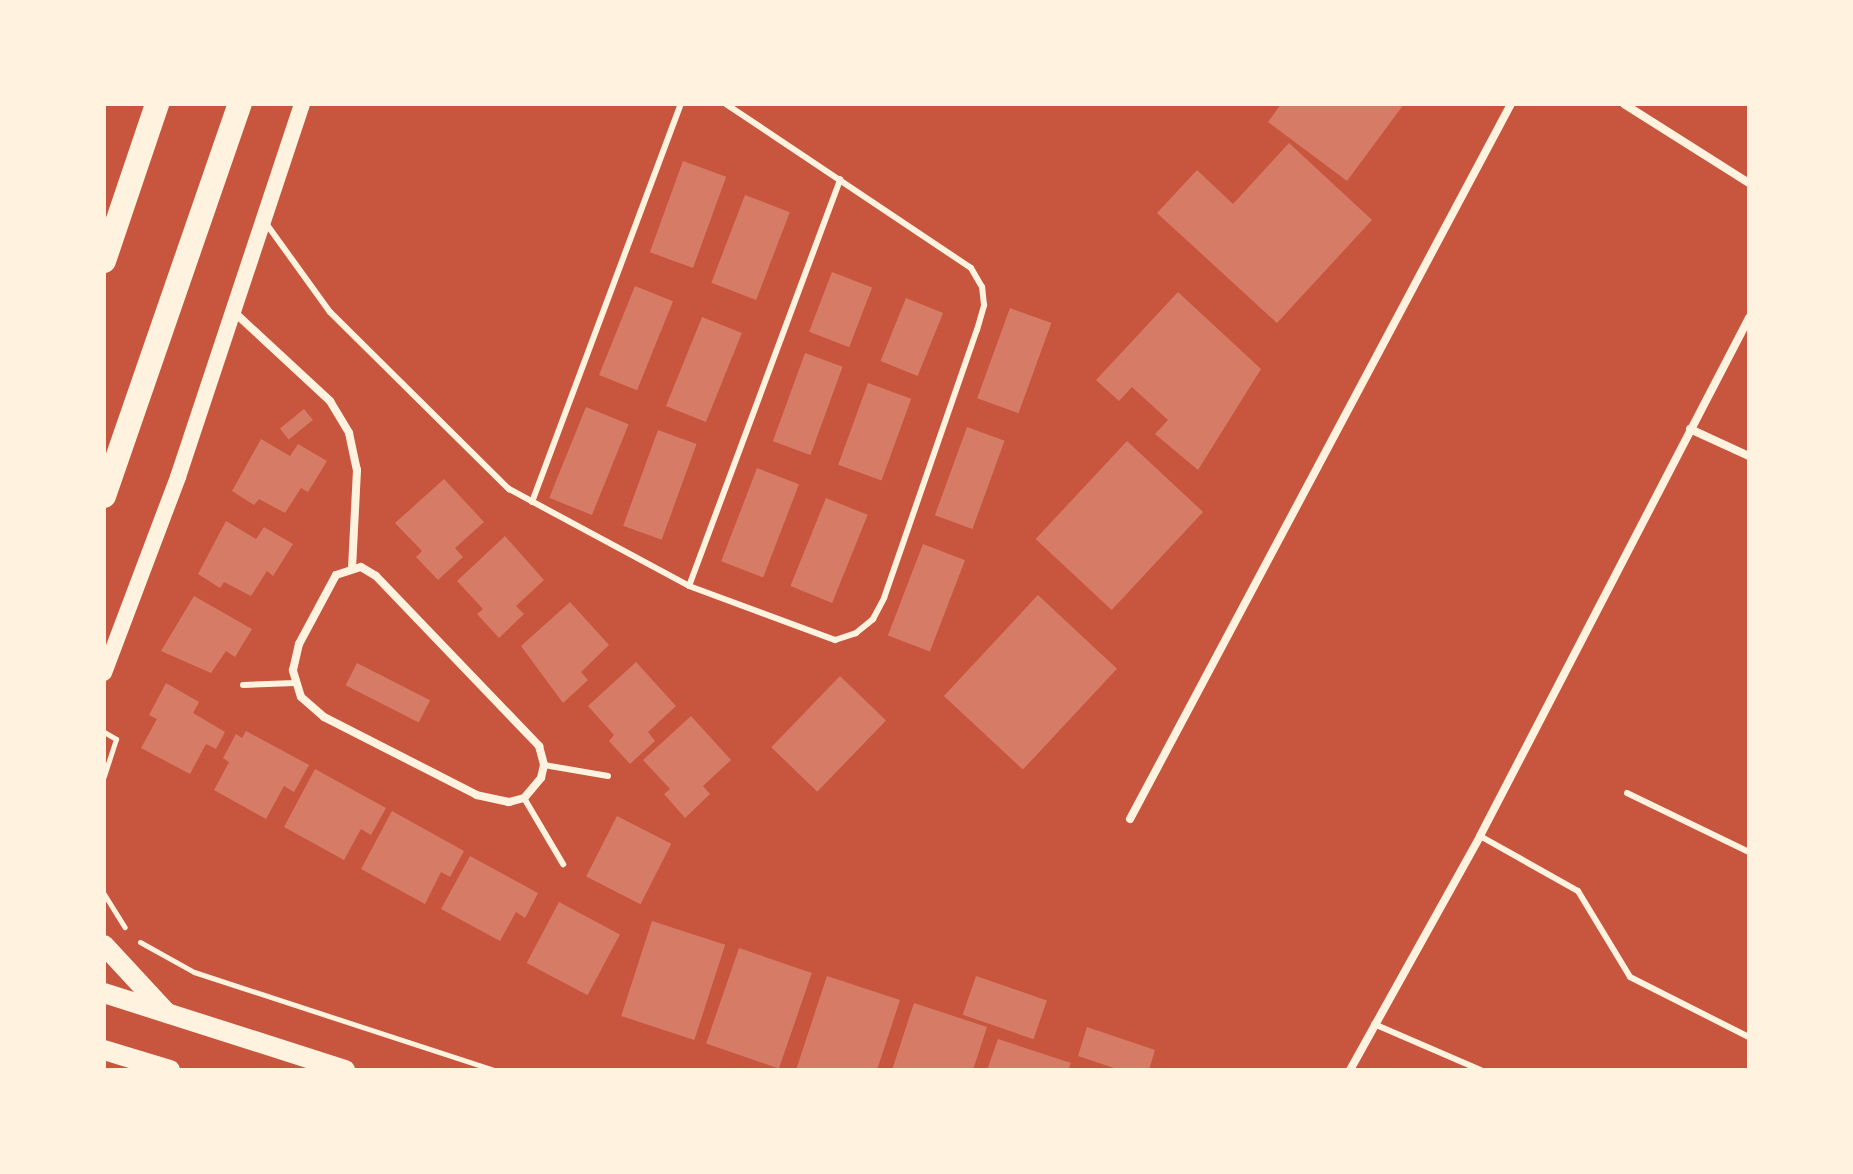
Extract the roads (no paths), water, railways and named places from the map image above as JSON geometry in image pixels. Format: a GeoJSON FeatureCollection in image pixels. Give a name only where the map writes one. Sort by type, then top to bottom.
{"type":"FeatureCollection","features":[{"type":"Feature","properties":{"kind":"highway"},"geometry":{"type":"LineString","coordinates":[[104,261],[157,104]]}},
{"type":"Feature","properties":{"kind":"highway"},"geometry":{"type":"LineString","coordinates":[[104,496],[240,104]]}},
{"type":"Feature","properties":{"kind":"main road"},"geometry":{"type":"LineString","coordinates":[[104,673],[234,312],[302,104]]}},
{"type":"Feature","properties":{"kind":"main road"},"geometry":{"type":"LineString","coordinates":[[104,945],[170,1015]]}},
{"type":"Feature","properties":{"kind":"main road"},"geometry":{"type":"LineString","coordinates":[[104,993],[345,1070]]}},
{"type":"Feature","properties":{"kind":"main road"},"geometry":{"type":"LineString","coordinates":[[104,1050],[170,1070]]}},
{"type":"Feature","properties":{"kind":"street"},"geometry":{"type":"LineString","coordinates":[[1130,819],[1511,104]]}},
{"type":"Feature","properties":{"kind":"street"},"geometry":{"type":"LineString","coordinates":[[1624,104],[1749,183]]}},
{"type":"Feature","properties":{"kind":"street"},"geometry":{"type":"LineString","coordinates":[[234,312],[330,401],[349,433],[357,470],[352,568]]}},
{"type":"Feature","properties":{"kind":"street"},"geometry":{"type":"LineString","coordinates":[[1350,1070],[1480,836],[1749,318]]}},
{"type":"Feature","properties":{"kind":"street"},"geometry":{"type":"LineString","coordinates":[[1690,429],[1749,456]]}},
{"type":"Feature","properties":{"kind":"street"},"geometry":{"type":"LineString","coordinates":[[352,568],[376,576],[526,730],[544,765],[541,778],[524,798],[509,802],[477,795],[311,709],[295,683],[299,644],[331,582],[352,568]]}},
{"type":"Feature","properties":{"kind":"lane"},"geometry":{"type":"LineString","coordinates":[[532,502],[681,104]]}},
{"type":"Feature","properties":{"kind":"lane"},"geometry":{"type":"LineString","coordinates":[[263,219],[307,286],[376,362],[509,489],[689,586],[835,640],[856,633],[873,619],[884,598],[977,330],[984,305],[982,287],[971,268],[726,104]]}},
{"type":"Feature","properties":{"kind":"lane"},"geometry":{"type":"LineString","coordinates":[[689,586],[840,179]]}},
{"type":"Feature","properties":{"kind":"lane"},"geometry":{"type":"LineString","coordinates":[[243,685],[295,683]]}},
{"type":"Feature","properties":{"kind":"lane"},"geometry":{"type":"LineString","coordinates":[[544,765],[608,776]]}},
{"type":"Feature","properties":{"kind":"lane"},"geometry":{"type":"LineString","coordinates":[[1627,793],[1749,852]]}},
{"type":"Feature","properties":{"kind":"lane"},"geometry":{"type":"LineString","coordinates":[[524,798],[563,864]]}},
{"type":"Feature","properties":{"kind":"lane"},"geometry":{"type":"LineString","coordinates":[[1480,836],[1578,891],[1630,977],[1749,1037]]}},
{"type":"Feature","properties":{"kind":"lane"},"geometry":{"type":"LineString","coordinates":[[1374,1024],[1481,1070]]}}]}
